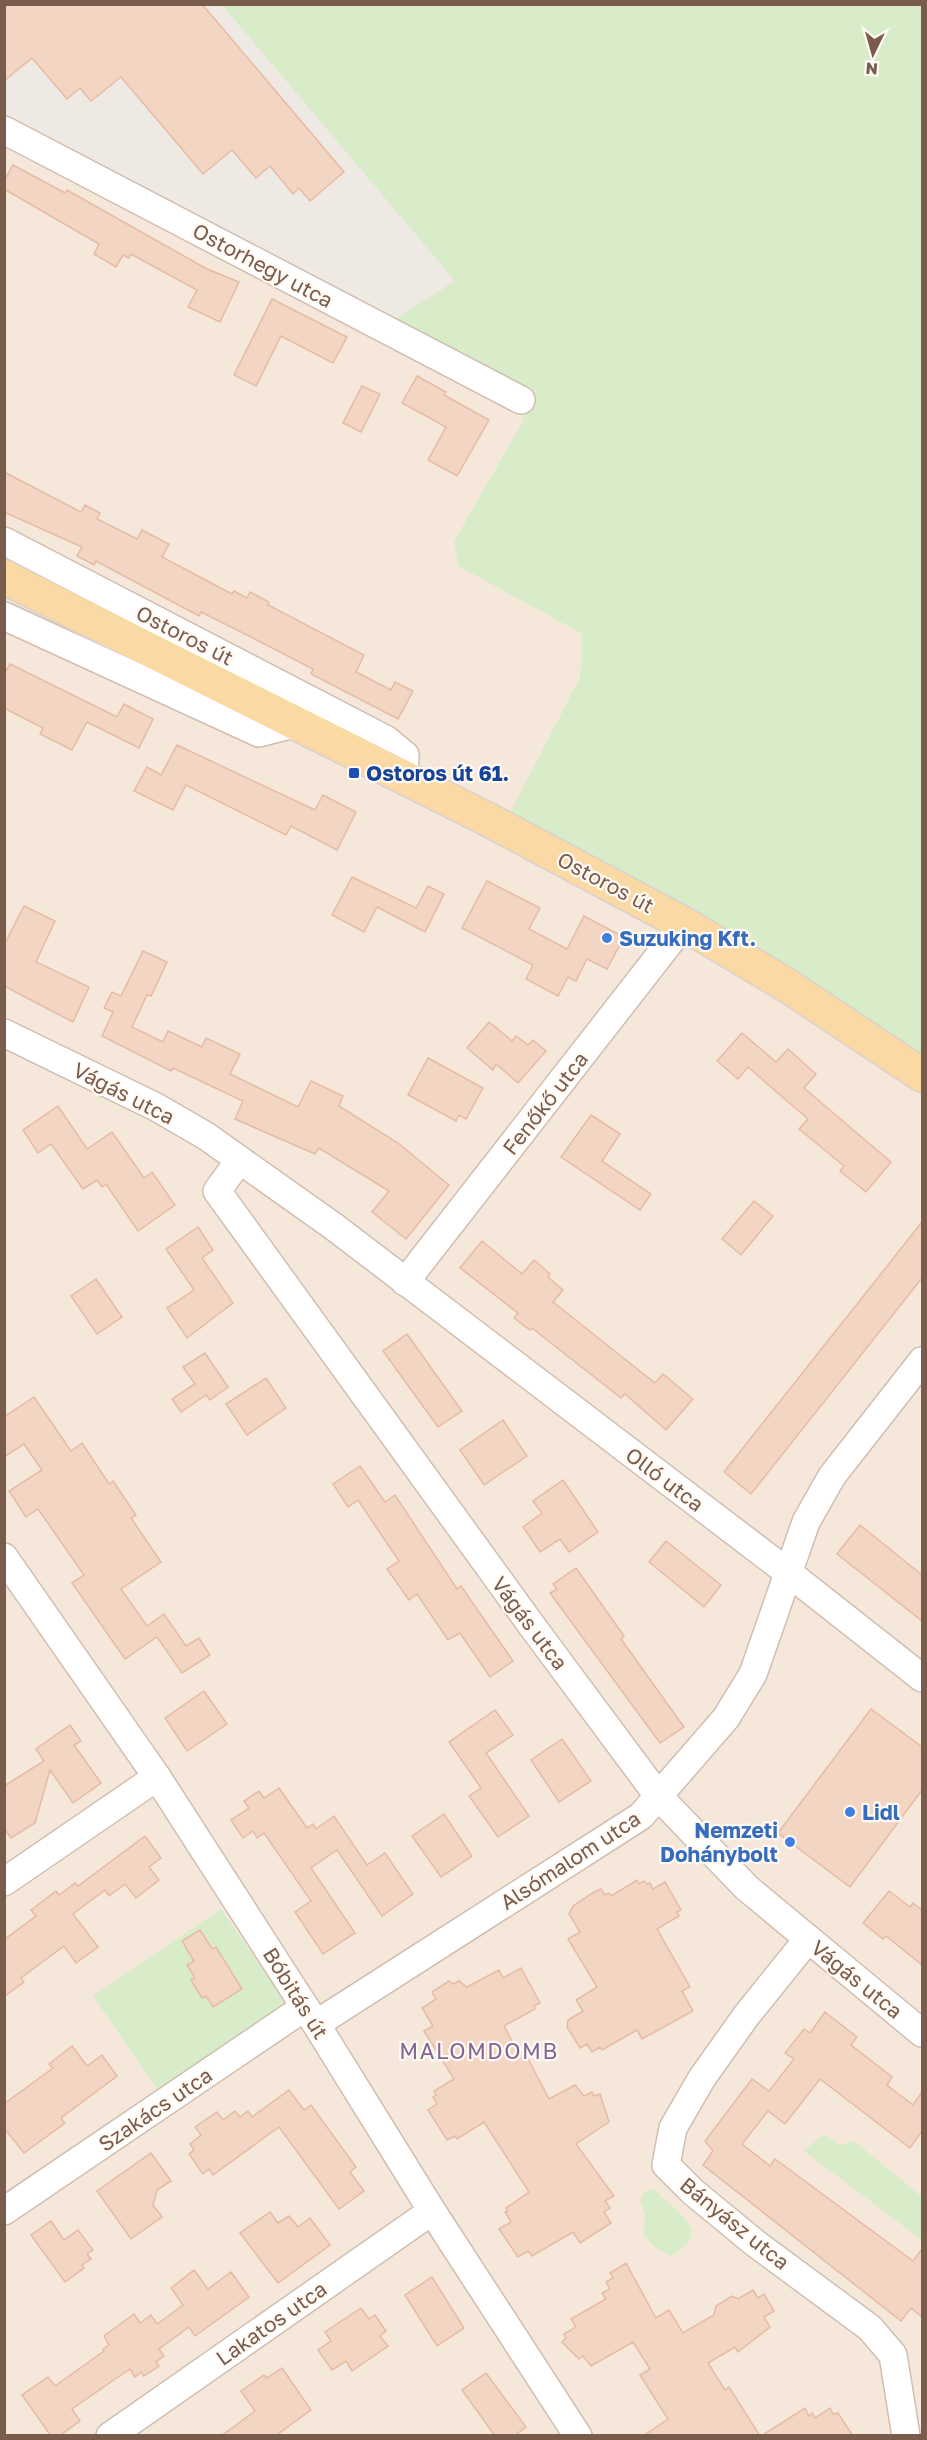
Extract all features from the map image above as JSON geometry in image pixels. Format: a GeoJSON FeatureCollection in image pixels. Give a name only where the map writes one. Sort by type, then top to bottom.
{"type":"FeatureCollection","features":[{"type":"Feature","properties":{"kind":"main road","name":"Ostoros út"},"geometry":{"type":"LineString","coordinates":[[4,577],[404,778],[684,924],[788,986],[922,1075]]}},
{"type":"Feature","properties":{"kind":"street","name":"Ostorhegy utca"},"geometry":{"type":"LineString","coordinates":[[4,130],[521,400]]}},
{"type":"Feature","properties":{"kind":"street","name":"Ostoros út"},"geometry":{"type":"LineString","coordinates":[[4,541],[387,740],[405,754],[404,778]]}},
{"type":"Feature","properties":{"kind":"street"},"geometry":{"type":"LineString","coordinates":[[4,616],[259,734],[294,724]]}},
{"type":"Feature","properties":{"kind":"street","name":"Fenőkő utca"},"geometry":{"type":"LineString","coordinates":[[405,1282],[684,924]]}},
{"type":"Feature","properties":{"kind":"street","name":"Vágás utca"},"geometry":{"type":"LineString","coordinates":[[4,1033],[156,1107],[206,1136],[333,1226],[405,1282]]}},
{"type":"Feature","properties":{"kind":"street","name":"Vágás utca"},"geometry":{"type":"LineString","coordinates":[[239,1161],[217,1191],[518,1607],[659,1797],[747,1888],[922,2033]]}},
{"type":"Feature","properties":{"kind":"street","name":"Olló utca"},"geometry":{"type":"LineString","coordinates":[[405,1282],[790,1574],[922,1678]]}},
{"type":"Feature","properties":{"kind":"street","name":"Alsómalom utca"},"geometry":{"type":"LineString","coordinates":[[310,2015],[641,1816],[659,1797],[726,1718],[753,1674],[790,1574],[806,1522],[832,1476],[922,1361]]}},
{"type":"Feature","properties":{"kind":"street","name":"Bóbitás út"},"geometry":{"type":"LineString","coordinates":[[4,1557],[157,1777],[310,2015],[432,2211],[578,2436]]}},
{"type":"Feature","properties":{"kind":"street"},"geometry":{"type":"LineString","coordinates":[[4,1882],[157,1777]]}},
{"type":"Feature","properties":{"kind":"street","name":"Bányász utca"},"geometry":{"type":"LineString","coordinates":[[808,1939],[746,2016],[702,2078],[673,2128],[666,2165],[693,2192],[755,2243],[870,2328],[892,2355],[906,2436]]}},
{"type":"Feature","properties":{"kind":"street","name":"Szakács utca"},"geometry":{"type":"LineString","coordinates":[[4,2211],[310,2015]]}},
{"type":"Feature","properties":{"kind":"street","name":"Lakatos utca"},"geometry":{"type":"LineString","coordinates":[[110,2436],[432,2211]]}},
{"type":"Feature","properties":{"kind":"shaded area"},"geometry":{"type":"Polygon","coordinates":[[[4,5],[222,5],[456,281],[392,321],[5,118],[4,5]]]}},
{"type":"Feature","properties":{"kind":"shaded area"},"geometry":{"type":"Polygon","coordinates":[[[4,118],[392,321],[530,389],[522,423],[454,541],[458,566],[582,634],[580,677],[506,820],[922,1072],[922,2435],[5,2435],[4,118]]]}},
{"type":"Feature","properties":{"kind":"green space"},"geometry":{"type":"Polygon","coordinates":[[[222,5],[922,5],[922,1072],[506,820],[580,677],[582,634],[458,566],[454,541],[522,423],[530,390],[392,321],[455,281],[222,5]]]}},
{"type":"Feature","properties":{"kind":"green space"},"geometry":{"type":"Polygon","coordinates":[[[221,1909],[289,2007],[161,2095],[93,1996],[221,1909]]]}},
{"type":"Feature","properties":{"kind":"green space"},"geometry":{"type":"Polygon","coordinates":[[[826,2135],[839,2145],[854,2141],[922,2197],[922,2240],[804,2151],[826,2135]]]}},
{"type":"Feature","properties":{"kind":"green space"},"geometry":{"type":"Polygon","coordinates":[[[654,2189],[680,2214],[691,2230],[690,2238],[684,2247],[671,2256],[657,2249],[644,2236],[645,2213],[640,2201],[644,2192],[654,2189]]]}},
{"type":"Feature","properties":{"kind":"building"},"geometry":{"type":"Polygon","coordinates":[[[4,4],[202,4],[344,172],[310,201],[299,188],[293,194],[270,166],[256,178],[232,150],[203,174],[121,77],[91,101],[80,88],[67,99],[32,58],[4,81],[4,4]]]}},
{"type":"Feature","properties":{"kind":"building"},"geometry":{"type":"Polygon","coordinates":[[[13,165],[65,193],[67,190],[207,269],[239,282],[220,322],[188,307],[197,290],[131,254],[129,258],[123,255],[116,267],[94,254],[99,244],[4,189],[4,181],[13,165]]]}},
{"type":"Feature","properties":{"kind":"building"},"geometry":{"type":"Polygon","coordinates":[[[272,299],[347,337],[333,363],[281,336],[256,386],[234,375],[272,299]]]}},
{"type":"Feature","properties":{"kind":"building"},"geometry":{"type":"Polygon","coordinates":[[[417,376],[446,392],[444,395],[489,420],[457,476],[428,460],[446,427],[402,403],[417,376]]]}},
{"type":"Feature","properties":{"kind":"building"},"geometry":{"type":"Polygon","coordinates":[[[362,386],[380,394],[361,432],[343,423],[362,386]]]}},
{"type":"Feature","properties":{"kind":"building"},"geometry":{"type":"Polygon","coordinates":[[[4,472],[81,512],[85,505],[100,513],[97,519],[137,539],[142,530],[169,544],[162,557],[232,594],[234,591],[247,598],[250,592],[269,602],[268,605],[364,655],[356,672],[391,690],[395,682],[413,691],[398,719],[311,674],[313,669],[251,637],[201,612],[199,616],[96,561],[94,565],[77,556],[82,547],[4,512],[4,472]]]}},
{"type":"Feature","properties":{"kind":"building"},"geometry":{"type":"Polygon","coordinates":[[[10,664],[117,717],[124,704],[153,719],[139,748],[87,722],[72,750],[40,734],[43,728],[4,708],[4,674],[10,664]]]}},
{"type":"Feature","properties":{"kind":"building"},"geometry":{"type":"Polygon","coordinates":[[[177,745],[315,810],[323,795],[356,812],[337,850],[291,826],[286,835],[186,785],[173,810],[134,791],[147,767],[161,775],[177,745]]]}},
{"type":"Feature","properties":{"kind":"building"},"geometry":{"type":"Polygon","coordinates":[[[352,877],[416,908],[428,886],[444,894],[425,932],[377,907],[364,932],[332,915],[352,877]]]}},
{"type":"Feature","properties":{"kind":"building"},"geometry":{"type":"Polygon","coordinates":[[[487,881],[540,908],[529,929],[567,949],[584,916],[624,937],[607,969],[587,959],[576,981],[568,977],[558,996],[526,979],[533,965],[462,928],[487,881]]]}},
{"type":"Feature","properties":{"kind":"building"},"geometry":{"type":"Polygon","coordinates":[[[24,906],[55,921],[36,962],[89,987],[73,1022],[4,986],[4,945],[24,906]]]}},
{"type":"Feature","properties":{"kind":"building"},"geometry":{"type":"Polygon","coordinates":[[[143,951],[167,962],[151,996],[147,995],[132,1027],[163,1042],[168,1031],[202,1047],[206,1038],[240,1054],[230,1074],[298,1107],[311,1081],[343,1096],[339,1106],[398,1143],[449,1185],[406,1239],[372,1212],[389,1191],[319,1148],[315,1154],[235,1119],[243,1101],[173,1068],[171,1071],[102,1036],[113,1012],[104,1008],[112,992],[121,996],[143,951]]]}},
{"type":"Feature","properties":{"kind":"building"},"geometry":{"type":"Polygon","coordinates":[[[489,1022],[512,1041],[516,1036],[528,1045],[533,1040],[546,1051],[518,1083],[496,1064],[493,1070],[467,1048],[489,1022]]]}},
{"type":"Feature","properties":{"kind":"building"},"geometry":{"type":"Polygon","coordinates":[[[742,1033],[776,1062],[788,1049],[816,1074],[804,1088],[891,1162],[866,1192],[840,1171],[844,1166],[799,1129],[808,1119],[748,1067],[738,1079],[717,1061],[742,1033]]]}},
{"type":"Feature","properties":{"kind":"building"},"geometry":{"type":"Polygon","coordinates":[[[428,1058],[483,1088],[466,1119],[459,1115],[456,1121],[408,1095],[428,1058]]]}},
{"type":"Feature","properties":{"kind":"building"},"geometry":{"type":"Polygon","coordinates":[[[58,1106],[87,1149],[112,1132],[144,1178],[152,1172],[175,1205],[138,1231],[106,1184],[102,1187],[97,1180],[83,1189],[51,1144],[38,1153],[23,1130],[58,1106]]]}},
{"type":"Feature","properties":{"kind":"building"},"geometry":{"type":"Polygon","coordinates":[[[591,1115],[620,1134],[602,1161],[651,1194],[640,1210],[561,1157],[591,1115]]]}},
{"type":"Feature","properties":{"kind":"building"},"geometry":{"type":"Polygon","coordinates":[[[754,1201],[773,1216],[741,1255],[722,1239],[754,1201]]]}},
{"type":"Feature","properties":{"kind":"building"},"geometry":{"type":"Polygon","coordinates":[[[922,1222],[922,1278],[751,1494],[724,1472],[922,1222]]]}},
{"type":"Feature","properties":{"kind":"building"},"geometry":{"type":"Polygon","coordinates":[[[198,1227],[213,1250],[202,1258],[233,1303],[187,1338],[167,1308],[194,1290],[166,1249],[198,1227]]]}},
{"type":"Feature","properties":{"kind":"building"},"geometry":{"type":"Polygon","coordinates":[[[482,1241],[522,1274],[534,1260],[563,1290],[553,1302],[655,1383],[663,1374],[693,1399],[666,1430],[625,1394],[621,1398],[532,1328],[530,1330],[514,1318],[518,1313],[460,1268],[482,1241]]]}},
{"type":"Feature","properties":{"kind":"building"},"geometry":{"type":"Polygon","coordinates":[[[96,1279],[122,1317],[97,1334],[71,1296],[96,1279]]]}},
{"type":"Feature","properties":{"kind":"building"},"geometry":{"type":"Polygon","coordinates":[[[407,1334],[462,1411],[438,1427],[383,1351],[407,1334]]]}},
{"type":"Feature","properties":{"kind":"building"},"geometry":{"type":"Polygon","coordinates":[[[205,1353],[228,1387],[210,1400],[206,1395],[181,1412],[172,1399],[195,1384],[183,1367],[205,1353]]]}},
{"type":"Feature","properties":{"kind":"building"},"geometry":{"type":"Polygon","coordinates":[[[266,1378],[286,1408],[247,1435],[226,1404],[266,1378]]]}},
{"type":"Feature","properties":{"kind":"building"},"geometry":{"type":"Polygon","coordinates":[[[34,1397],[71,1451],[82,1443],[109,1484],[113,1481],[136,1515],[131,1518],[161,1562],[121,1589],[147,1626],[164,1614],[186,1646],[199,1638],[210,1655],[182,1673],[157,1637],[125,1659],[72,1583],[84,1575],[38,1509],[26,1517],[9,1491],[42,1470],[24,1444],[4,1457],[4,1417],[34,1397]]]}},
{"type":"Feature","properties":{"kind":"building"},"geometry":{"type":"Polygon","coordinates":[[[503,1420],[527,1456],[484,1485],[460,1450],[503,1420]]]}},
{"type":"Feature","properties":{"kind":"building"},"geometry":{"type":"Polygon","coordinates":[[[360,1466],[385,1502],[395,1495],[457,1589],[461,1586],[513,1661],[490,1677],[460,1633],[448,1640],[417,1594],[409,1600],[387,1569],[399,1561],[358,1500],[348,1507],[333,1484],[360,1466]]]}},
{"type":"Feature","properties":{"kind":"building"},"geometry":{"type":"Polygon","coordinates":[[[563,1480],[598,1532],[569,1552],[560,1539],[540,1552],[523,1527],[542,1513],[533,1501],[563,1480]]]}},
{"type":"Feature","properties":{"kind":"building"},"geometry":{"type":"Polygon","coordinates":[[[860,1525],[922,1575],[922,1621],[837,1554],[860,1525]]]}},
{"type":"Feature","properties":{"kind":"building"},"geometry":{"type":"Polygon","coordinates":[[[666,1541],[721,1585],[704,1607],[649,1562],[666,1541]]]}},
{"type":"Feature","properties":{"kind":"building"},"geometry":{"type":"Polygon","coordinates":[[[576,1568],[624,1636],[621,1639],[684,1727],[660,1743],[550,1593],[557,1589],[553,1584],[576,1568]]]}},
{"type":"Feature","properties":{"kind":"building"},"geometry":{"type":"Polygon","coordinates":[[[204,1691],[227,1724],[187,1751],[165,1718],[204,1691]]]}},
{"type":"Feature","properties":{"kind":"building","name":"Lidl"},"geometry":{"type":"Polygon","coordinates":[[[871,1709],[922,1747],[922,1790],[850,1887],[778,1833],[871,1709]]]}},
{"type":"Feature","properties":{"kind":"building"},"geometry":{"type":"Polygon","coordinates":[[[495,1710],[513,1735],[486,1753],[529,1816],[498,1837],[469,1796],[481,1788],[449,1742],[495,1710]]]}},
{"type":"Feature","properties":{"kind":"building"},"geometry":{"type":"Polygon","coordinates":[[[70,1725],[81,1741],[74,1745],[101,1783],[73,1803],[50,1770],[35,1823],[11,1838],[4,1828],[4,1786],[44,1761],[36,1749],[70,1725]]]}},
{"type":"Feature","properties":{"kind":"building"},"geometry":{"type":"Polygon","coordinates":[[[562,1739],[591,1781],[559,1802],[531,1760],[562,1739]]]}},
{"type":"Feature","properties":{"kind":"building"},"geometry":{"type":"Polygon","coordinates":[[[279,1788],[307,1828],[313,1824],[316,1829],[334,1816],[367,1865],[385,1853],[413,1894],[382,1916],[337,1850],[311,1868],[355,1933],[323,1954],[295,1912],[311,1901],[264,1833],[257,1838],[253,1831],[243,1838],[231,1820],[249,1808],[244,1801],[259,1791],[264,1798],[279,1788]]]}},
{"type":"Feature","properties":{"kind":"building"},"geometry":{"type":"Polygon","coordinates":[[[444,1814],[472,1856],[441,1877],[412,1836],[444,1814]]]}},
{"type":"Feature","properties":{"kind":"building"},"geometry":{"type":"Polygon","coordinates":[[[145,1836],[161,1858],[149,1867],[159,1880],[136,1898],[125,1884],[109,1896],[105,1890],[73,1914],[98,1947],[76,1963],[64,1946],[21,1978],[24,1982],[5,1996],[5,1939],[36,1916],[31,1910],[56,1891],[59,1895],[75,1883],[78,1886],[145,1836]]]}},
{"type":"Feature","properties":{"kind":"building"},"geometry":{"type":"Polygon","coordinates":[[[637,1880],[639,1884],[644,1881],[647,1884],[650,1883],[653,1889],[665,1882],[681,1910],[677,1912],[679,1916],[657,1929],[690,1987],[682,1991],[693,2011],[642,2039],[637,2030],[602,2050],[600,2047],[592,2052],[587,2044],[580,2048],[567,2027],[568,2020],[583,2011],[576,2000],[597,1987],[568,1939],[580,1932],[569,1914],[573,1906],[594,1892],[601,1889],[605,1895],[609,1893],[611,1896],[637,1880]]]}},
{"type":"Feature","properties":{"kind":"building"},"geometry":{"type":"Polygon","coordinates":[[[889,1891],[910,1907],[913,1903],[922,1910],[922,1965],[886,1936],[883,1939],[863,1923],[889,1891]]]}},
{"type":"Feature","properties":{"kind":"building"},"geometry":{"type":"Polygon","coordinates":[[[200,1930],[212,1949],[216,1947],[242,1989],[213,2007],[206,1996],[202,1998],[191,1980],[195,1978],[187,1965],[194,1961],[182,1941],[200,1930]]]}},
{"type":"Feature","properties":{"kind":"building"},"geometry":{"type":"Polygon","coordinates":[[[521,1968],[540,2003],[534,2006],[535,2009],[504,2026],[519,2054],[524,2051],[549,2099],[575,2085],[584,2096],[592,2092],[594,2096],[600,2094],[609,2122],[576,2144],[614,2196],[605,2201],[610,2208],[604,2212],[611,2223],[580,2243],[573,2232],[532,2256],[528,2251],[518,2257],[499,2229],[511,2222],[505,2212],[508,2211],[506,2208],[529,2192],[484,2122],[457,2139],[455,2136],[447,2140],[428,2110],[437,2104],[433,2097],[436,2095],[434,2091],[454,2079],[424,2031],[433,2026],[422,2008],[436,1999],[432,1992],[449,1981],[453,1984],[459,1981],[467,1987],[499,1970],[503,1978],[521,1968]]]}},
{"type":"Feature","properties":{"kind":"building"},"geometry":{"type":"Polygon","coordinates":[[[825,2012],[857,2037],[851,2045],[892,2077],[887,2085],[913,2105],[922,2092],[922,2131],[910,2148],[820,2079],[785,2124],[768,2111],[742,2144],[770,2166],[775,2159],[913,2261],[922,2249],[922,2317],[911,2308],[901,2321],[703,2165],[713,2151],[705,2141],[752,2079],[769,2091],[794,2059],[785,2053],[804,2029],[810,2033],[825,2012]]]}},
{"type":"Feature","properties":{"kind":"building"},"geometry":{"type":"Polygon","coordinates":[[[72,2046],[87,2066],[102,2055],[117,2076],[61,2118],[65,2123],[24,2153],[4,2128],[4,2104],[53,2068],[49,2064],[72,2046]]]}},
{"type":"Feature","properties":{"kind":"building"},"geometry":{"type":"Polygon","coordinates":[[[289,2090],[304,2110],[311,2105],[356,2167],[350,2172],[364,2191],[339,2209],[279,2127],[213,2175],[209,2169],[203,2174],[189,2154],[194,2150],[190,2144],[201,2135],[195,2127],[217,2112],[223,2120],[235,2111],[240,2117],[248,2111],[252,2117],[289,2090]]]}},
{"type":"Feature","properties":{"kind":"building"},"geometry":{"type":"Polygon","coordinates":[[[151,2153],[171,2181],[157,2190],[153,2205],[162,2217],[131,2239],[97,2191],[151,2153]]]}},
{"type":"Feature","properties":{"kind":"building"},"geometry":{"type":"Polygon","coordinates":[[[270,2212],[278,2223],[289,2216],[298,2227],[310,2218],[330,2245],[278,2283],[240,2233],[270,2212]]]}},
{"type":"Feature","properties":{"kind":"building"},"geometry":{"type":"Polygon","coordinates":[[[51,2221],[64,2240],[78,2230],[93,2250],[87,2254],[91,2259],[82,2265],[84,2268],[65,2282],[31,2235],[51,2221]]]}},
{"type":"Feature","properties":{"kind":"building"},"geometry":{"type":"Polygon","coordinates":[[[626,2263],[656,2318],[669,2310],[683,2333],[714,2315],[716,2306],[732,2296],[738,2299],[753,2290],[758,2298],[764,2294],[774,2311],[764,2317],[770,2327],[738,2352],[735,2347],[708,2363],[725,2390],[729,2387],[760,2436],[643,2436],[668,2419],[640,2375],[650,2369],[633,2342],[591,2366],[583,2356],[579,2359],[562,2342],[566,2338],[564,2334],[576,2327],[571,2319],[606,2299],[602,2293],[610,2289],[606,2282],[613,2278],[610,2273],[626,2263]]]}},
{"type":"Feature","properties":{"kind":"building"},"geometry":{"type":"Polygon","coordinates":[[[194,2270],[208,2289],[231,2272],[249,2297],[195,2336],[189,2327],[159,2349],[164,2356],[156,2362],[159,2366],[144,2376],[141,2372],[135,2377],[130,2369],[72,2409],[80,2421],[59,2436],[51,2436],[22,2395],[48,2377],[55,2386],[104,2351],[103,2349],[109,2345],[104,2336],[134,2314],[140,2323],[151,2315],[157,2324],[183,2305],[171,2288],[194,2270]]]}},
{"type":"Feature","properties":{"kind":"building"},"geometry":{"type":"Polygon","coordinates":[[[432,2277],[464,2328],[437,2346],[405,2295],[432,2277]]]}},
{"type":"Feature","properties":{"kind":"building"},"geometry":{"type":"Polygon","coordinates":[[[361,2308],[369,2319],[375,2315],[386,2331],[380,2336],[388,2346],[352,2371],[346,2361],[332,2370],[318,2350],[331,2341],[325,2332],[361,2308]]]}},
{"type":"Feature","properties":{"kind":"building"},"geometry":{"type":"Polygon","coordinates":[[[282,2368],[311,2410],[275,2436],[221,2436],[255,2411],[241,2391],[264,2375],[267,2378],[282,2368]]]}},
{"type":"Feature","properties":{"kind":"building"},"geometry":{"type":"Polygon","coordinates":[[[486,2373],[526,2427],[514,2436],[495,2436],[462,2390],[486,2373]]]}},
{"type":"Feature","properties":{"kind":"building"},"geometry":{"type":"Polygon","coordinates":[[[805,2408],[809,2416],[812,2413],[815,2418],[830,2408],[833,2414],[838,2413],[853,2436],[761,2436],[805,2408]]]}},
{"type":"Feature","properties":{"kind":"place","name":"Ostoros út 61."},"geometry":{"type":"Point","coordinates":[354,773]}},
{"type":"Feature","properties":{"kind":"place","name":"Suzuking Kft."},"geometry":{"type":"Point","coordinates":[607,938]}},
{"type":"Feature","properties":{"kind":"place","name":"Lidl"},"geometry":{"type":"Point","coordinates":[850,1812]}},
{"type":"Feature","properties":{"kind":"place","name":"Nemzeti Dohánybolt"},"geometry":{"type":"Point","coordinates":[790,1842]}},
{"type":"Feature","properties":{"kind":"district","name":"MALOMDOMB"},"geometry":{"type":"Point","coordinates":[479,2050]}}]}
